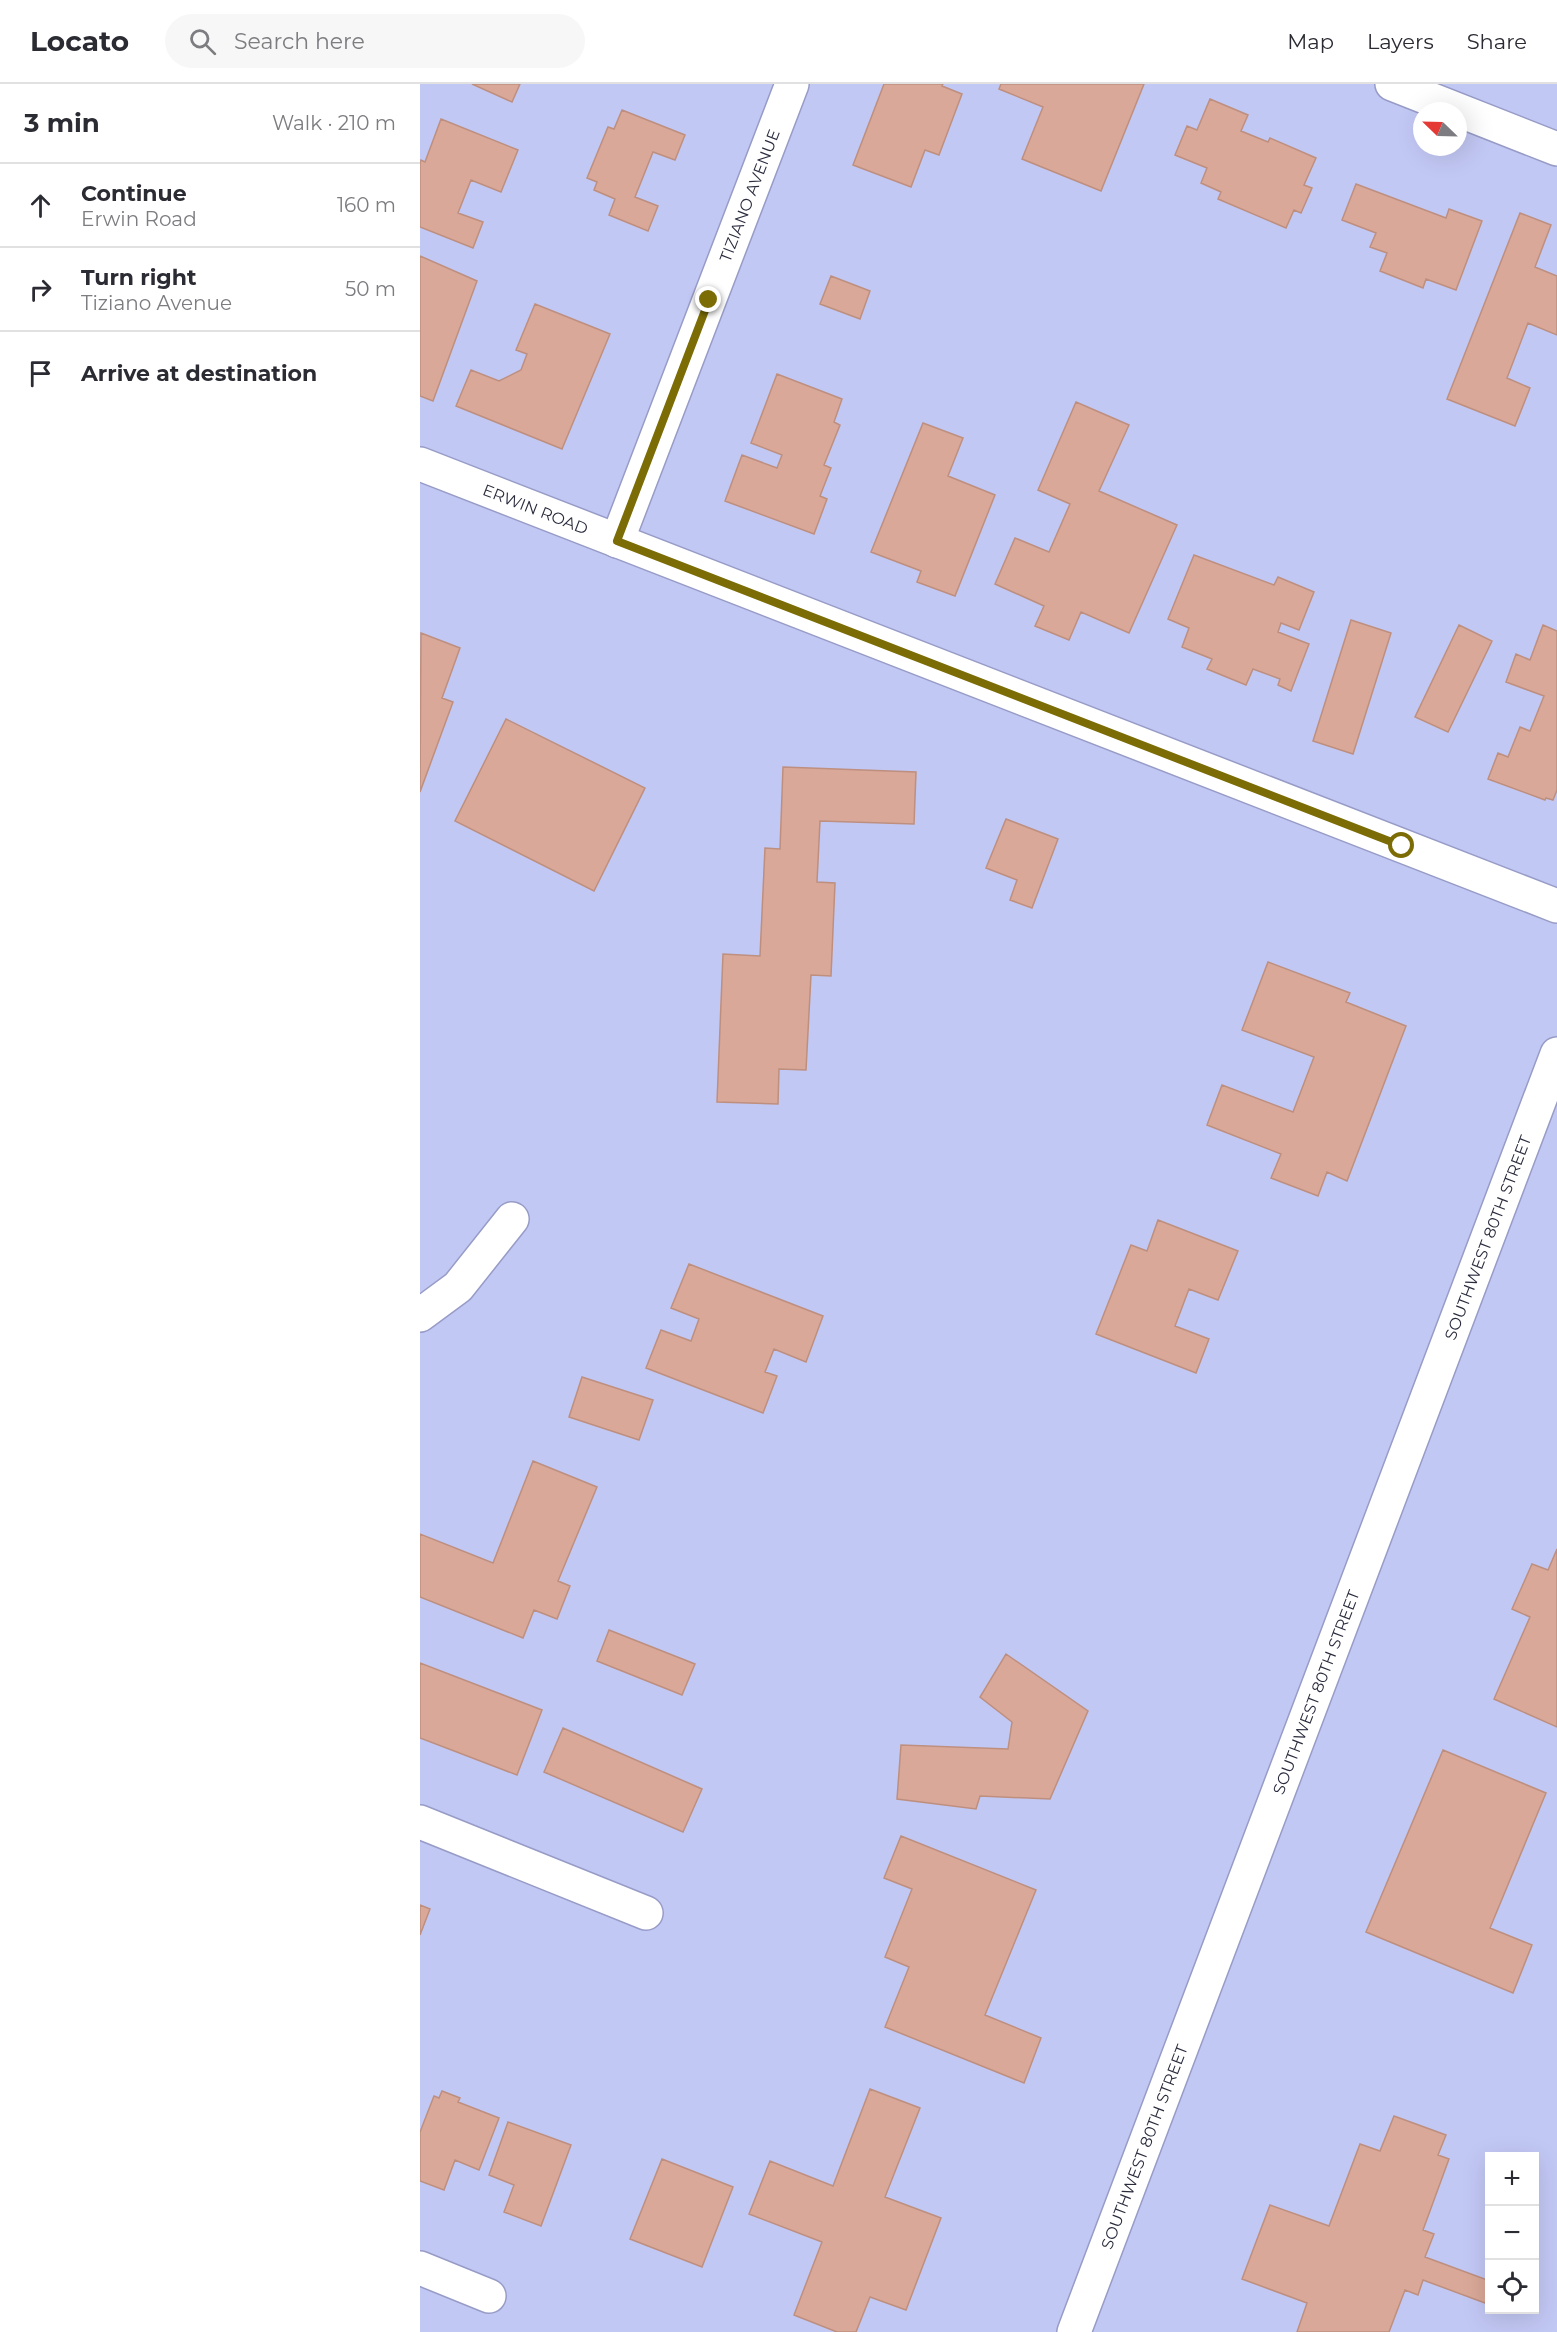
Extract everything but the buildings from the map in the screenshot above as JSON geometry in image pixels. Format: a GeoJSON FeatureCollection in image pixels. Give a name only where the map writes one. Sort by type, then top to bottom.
{"type":"FeatureCollection","features":[{"type":"Feature","properties":{"kind":"street","name":"TIZIANO AVENUE"},"geometry":{"type":"LineString","coordinates":[[617,541],[792,84]]}},
{"type":"Feature","properties":{"kind":"street"},"geometry":{"type":"LineString","coordinates":[[1392,84],[1557,149]]}},
{"type":"Feature","properties":{"kind":"street","name":"ERWIN ROAD"},"geometry":{"type":"LineString","coordinates":[[420,464],[1557,906]]}},
{"type":"Feature","properties":{"kind":"street","name":"SOUTHWEST 80TH STREET"},"geometry":{"type":"LineString","coordinates":[[1074,2332],[1557,1053]]}},
{"type":"Feature","properties":{"kind":"street"},"geometry":{"type":"LineString","coordinates":[[420,1315],[458,1287],[512,1219]]}},
{"type":"Feature","properties":{"kind":"street"},"geometry":{"type":"LineString","coordinates":[[420,1822],[646,1913]]}},
{"type":"Feature","properties":{"kind":"street"},"geometry":{"type":"LineString","coordinates":[[420,2268],[489,2296]]}},
{"type":"Feature","properties":{"kind":"route"},"geometry":{"type":"LineString","coordinates":[[709,300],[617,541],[1402,846]]}}]}
